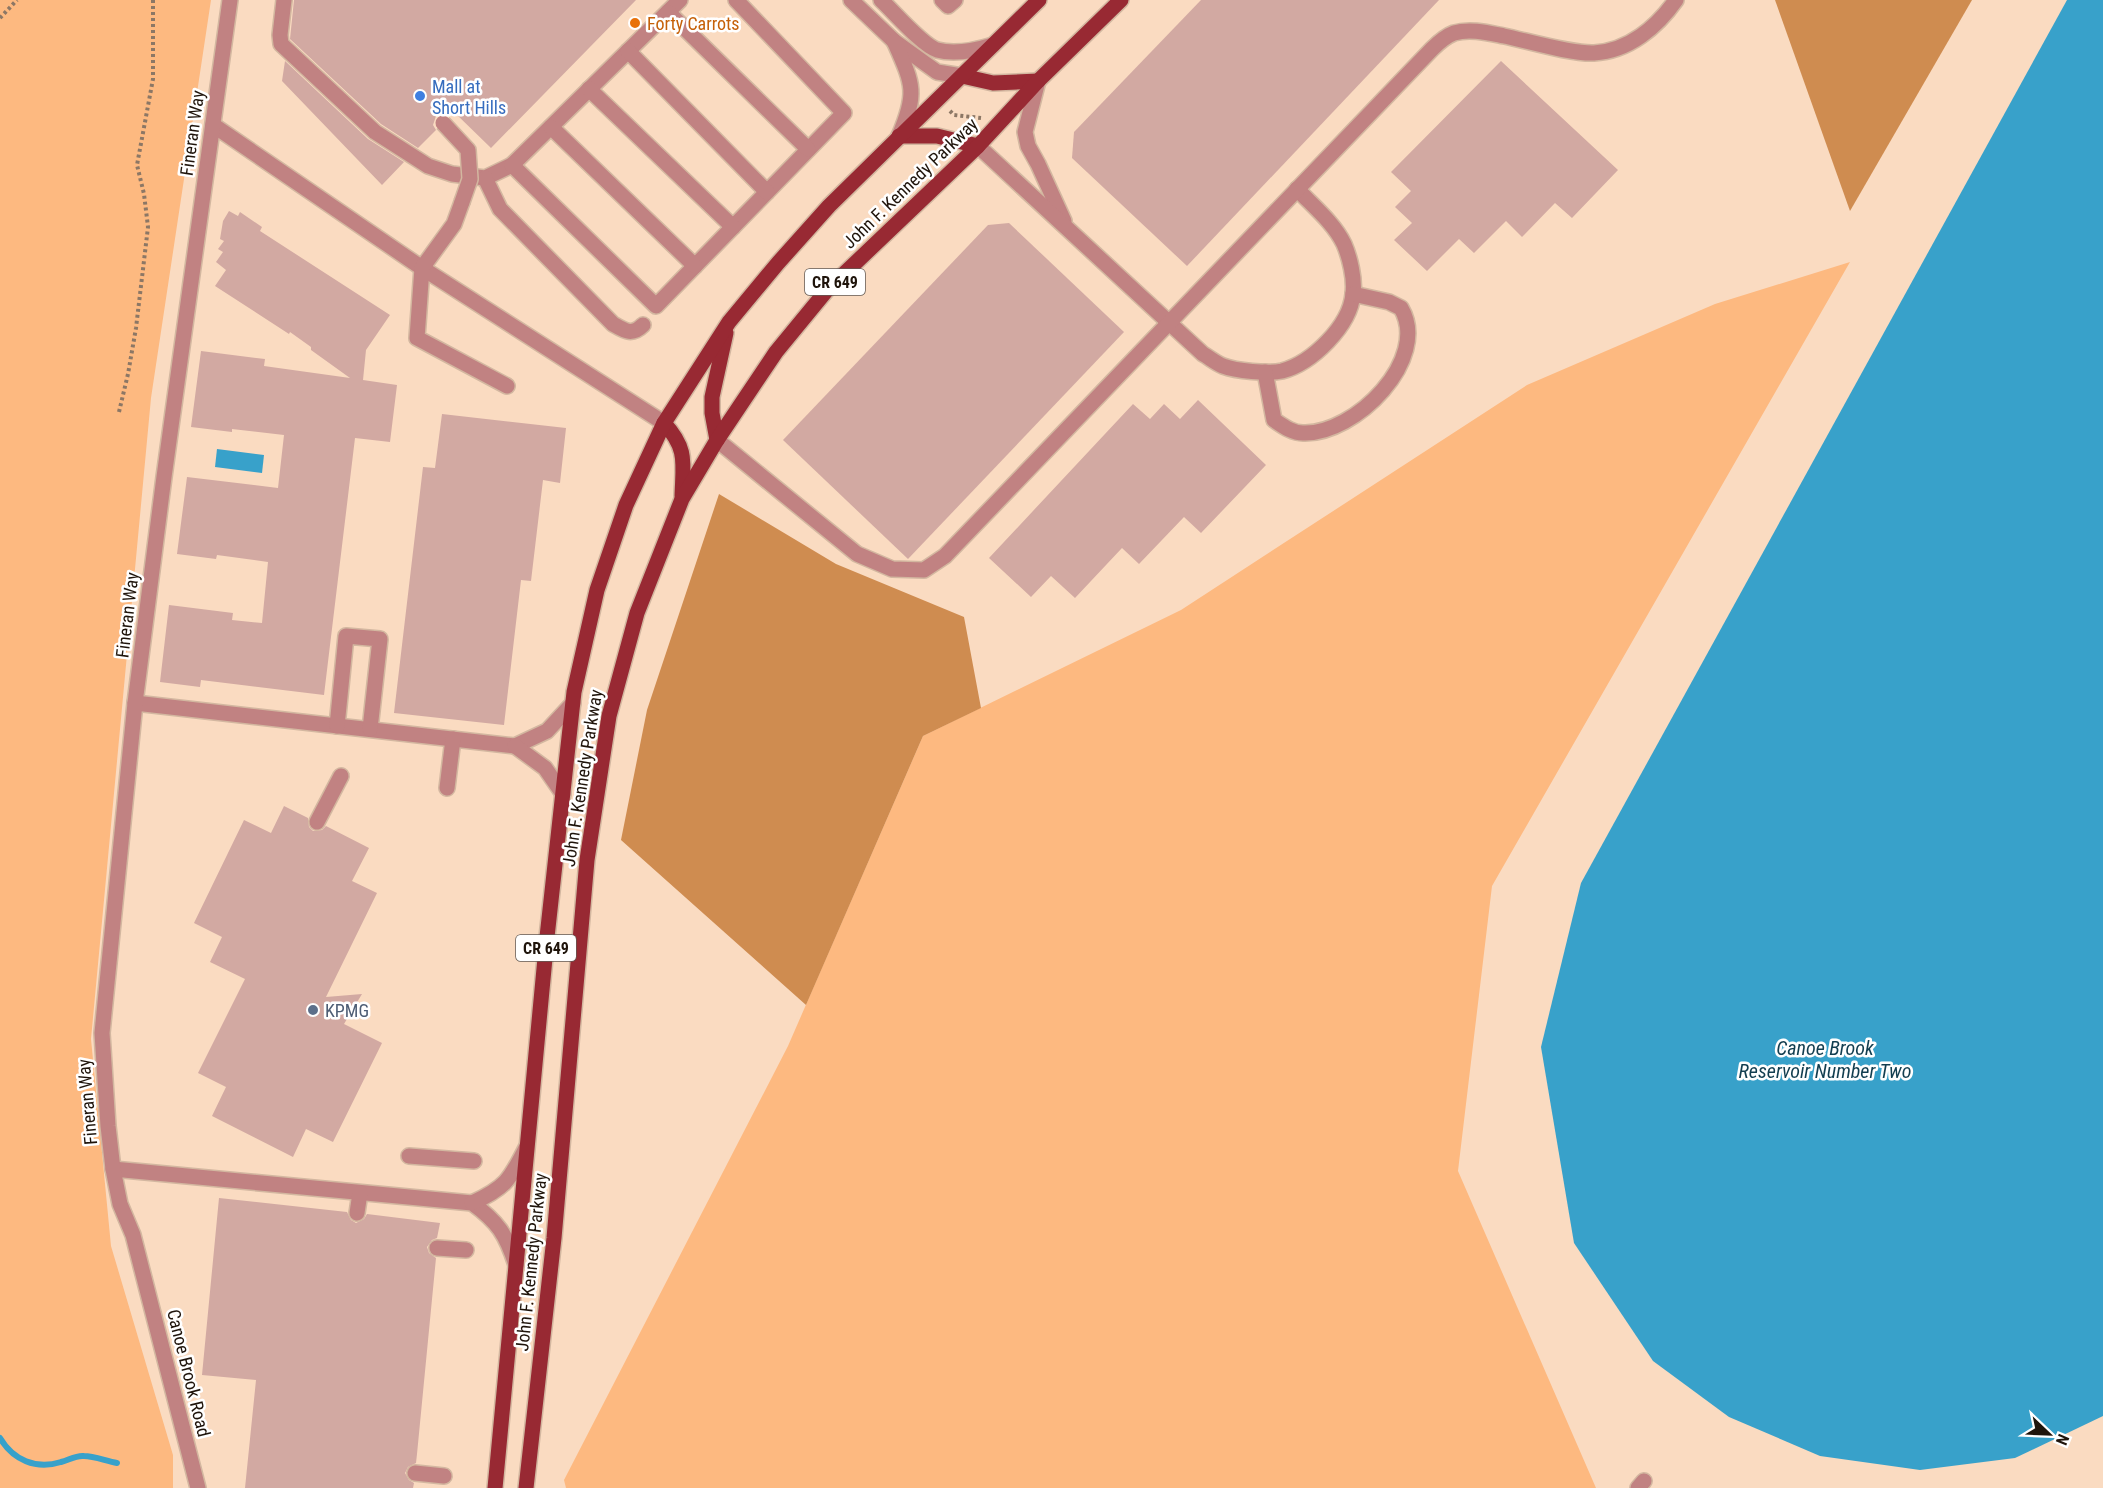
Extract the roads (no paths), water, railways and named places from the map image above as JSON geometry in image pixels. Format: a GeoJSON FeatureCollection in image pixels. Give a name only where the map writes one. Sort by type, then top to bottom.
{"type":"FeatureCollection","features":[{"type":"Feature","properties":{"kind":"main road","name":"John F. Kennedy Parkway"},"geometry":{"type":"LineString","coordinates":[[495,1488],[527,1146],[573,703],[597,590],[626,505],[664,423],[729,322],[830,206],[1039,0]]}},
{"type":"Feature","properties":{"kind":"main road","name":"John F. Kennedy Parkway"},"geometry":{"type":"LineString","coordinates":[[526,1488],[554,1238],[587,860],[609,716],[637,613],[682,499],[717,440],[776,352],[827,290],[978,146],[1038,81],[1121,0]]}},
{"type":"Feature","properties":{"kind":"main road"},"geometry":{"type":"LineString","coordinates":[[962,76],[993,83],[1038,81]]}},
{"type":"Feature","properties":{"kind":"main road"},"geometry":{"type":"LineString","coordinates":[[899,136],[937,136],[978,146]]}},
{"type":"Feature","properties":{"kind":"main road"},"geometry":{"type":"LineString","coordinates":[[717,440],[712,413],[712,397],[729,322]]}},
{"type":"Feature","properties":{"kind":"main road"},"geometry":{"type":"LineString","coordinates":[[664,423],[675,434],[683,454],[682,499]]}},
{"type":"Feature","properties":{"kind":"street","name":"Fineran Way"},"geometry":{"type":"LineString","coordinates":[[133,1235],[120,1204],[113,1169],[102,1033],[135,703],[230,0]]}},
{"type":"Feature","properties":{"kind":"street"},"geometry":{"type":"LineString","coordinates":[[284,0],[281,44],[375,132],[428,166],[452,174],[485,178],[512,165],[680,0]]}},
{"type":"Feature","properties":{"kind":"street"},"geometry":{"type":"LineString","coordinates":[[512,165],[656,306],[844,113],[736,0]]}},
{"type":"Feature","properties":{"kind":"street"},"geometry":{"type":"LineString","coordinates":[[851,0],[894,41],[937,72],[962,76]]}},
{"type":"Feature","properties":{"kind":"street"},"geometry":{"type":"LineString","coordinates":[[881,0],[916,34],[937,50],[971,52],[993,45]]}},
{"type":"Feature","properties":{"kind":"street"},"geometry":{"type":"LineString","coordinates":[[942,0],[948,6],[955,0]]}},
{"type":"Feature","properties":{"kind":"street"},"geometry":{"type":"LineString","coordinates":[[717,440],[857,555],[892,569],[924,570],[945,556],[1432,49],[1455,33],[1484,32],[1594,53],[1621,47],[1645,34],[1666,14],[1676,0]]}},
{"type":"Feature","properties":{"kind":"street"},"geometry":{"type":"LineString","coordinates":[[668,12],[808,149]]}},
{"type":"Feature","properties":{"kind":"street"},"geometry":{"type":"LineString","coordinates":[[894,41],[909,78],[912,99],[899,136]]}},
{"type":"Feature","properties":{"kind":"street"},"geometry":{"type":"LineString","coordinates":[[628,51],[767,192]]}},
{"type":"Feature","properties":{"kind":"street"},"geometry":{"type":"LineString","coordinates":[[1038,81],[1025,132],[1028,146],[1068,229]]}},
{"type":"Feature","properties":{"kind":"street"},"geometry":{"type":"LineString","coordinates":[[589,89],[733,227]]}},
{"type":"Feature","properties":{"kind":"street"},"geometry":{"type":"LineString","coordinates":[[443,123],[468,150],[470,179],[454,224],[422,268],[417,338],[507,386]]}},
{"type":"Feature","properties":{"kind":"street"},"geometry":{"type":"LineString","coordinates":[[213,126],[422,268],[664,423]]}},
{"type":"Feature","properties":{"kind":"street"},"geometry":{"type":"LineString","coordinates":[[551,127],[694,266]]}},
{"type":"Feature","properties":{"kind":"street"},"geometry":{"type":"LineString","coordinates":[[978,146],[1203,354],[1224,366],[1264,372],[1281,371],[1294,366],[1332,338],[1345,317],[1353,294],[1351,269],[1344,244],[1330,224],[1296,189]]}},
{"type":"Feature","properties":{"kind":"street"},"geometry":{"type":"LineString","coordinates":[[485,178],[500,209],[613,324],[628,333],[636,331],[643,325]]}},
{"type":"Feature","properties":{"kind":"street"},"geometry":{"type":"LineString","coordinates":[[1264,372],[1274,420],[1301,434],[1336,427],[1368,406],[1387,386],[1398,366],[1407,344],[1408,325],[1401,308],[1389,302],[1353,294]]}},
{"type":"Feature","properties":{"kind":"street"},"geometry":{"type":"LineString","coordinates":[[337,726],[346,636],[380,639],[370,729]]}},
{"type":"Feature","properties":{"kind":"street"},"geometry":{"type":"LineString","coordinates":[[135,703],[515,746],[544,768],[563,794]]}},
{"type":"Feature","properties":{"kind":"street"},"geometry":{"type":"LineString","coordinates":[[515,746],[547,730],[573,703]]}},
{"type":"Feature","properties":{"kind":"street"},"geometry":{"type":"LineString","coordinates":[[447,788],[453,739]]}},
{"type":"Feature","properties":{"kind":"street"},"geometry":{"type":"LineString","coordinates":[[317,822],[341,776]]}},
{"type":"Feature","properties":{"kind":"street"},"geometry":{"type":"LineString","coordinates":[[113,1169],[472,1203],[493,1193],[505,1184],[513,1174],[527,1146]]}},
{"type":"Feature","properties":{"kind":"street"},"geometry":{"type":"LineString","coordinates":[[409,1156],[474,1161]]}},
{"type":"Feature","properties":{"kind":"street"},"geometry":{"type":"LineString","coordinates":[[357,1214],[360,1193]]}},
{"type":"Feature","properties":{"kind":"street"},"geometry":{"type":"LineString","coordinates":[[472,1203],[500,1227],[509,1243],[516,1265]]}},
{"type":"Feature","properties":{"kind":"street","name":"Canoe Brook Road"},"geometry":{"type":"LineString","coordinates":[[133,1235],[198,1488]]}},
{"type":"Feature","properties":{"kind":"street"},"geometry":{"type":"LineString","coordinates":[[436,1248],[466,1250]]}},
{"type":"Feature","properties":{"kind":"street"},"geometry":{"type":"LineString","coordinates":[[415,1473],[444,1476]]}},
{"type":"Feature","properties":{"kind":"water","name":"Canoe Brook Reservoir Number Two"},"geometry":{"type":"Polygon","coordinates":[[[2067,0],[2103,0],[2103,1416],[2015,1458],[1920,1470],[1820,1456],[1729,1417],[1653,1361],[1574,1243],[1541,1047],[1581,883],[2067,0]]]}},
{"type":"Feature","properties":{"kind":"water"},"geometry":{"type":"Polygon","coordinates":[[[217,449],[264,455],[262,473],[215,467],[217,449]]]}},
{"type":"Feature","properties":{"kind":"waterway"},"geometry":{"type":"LineString","coordinates":[[0,1438],[5,1446],[18,1457],[34,1464],[52,1464],[81,1456],[117,1463]]}},
{"type":"Feature","properties":{"kind":"place","name":"Forty Carrots"},"geometry":{"type":"Point","coordinates":[635,23]}},
{"type":"Feature","properties":{"kind":"place","name":"Mall at Short Hills"},"geometry":{"type":"Point","coordinates":[420,96]}},
{"type":"Feature","properties":{"kind":"place","name":"KPMG"},"geometry":{"type":"Point","coordinates":[313,1010]}}]}
